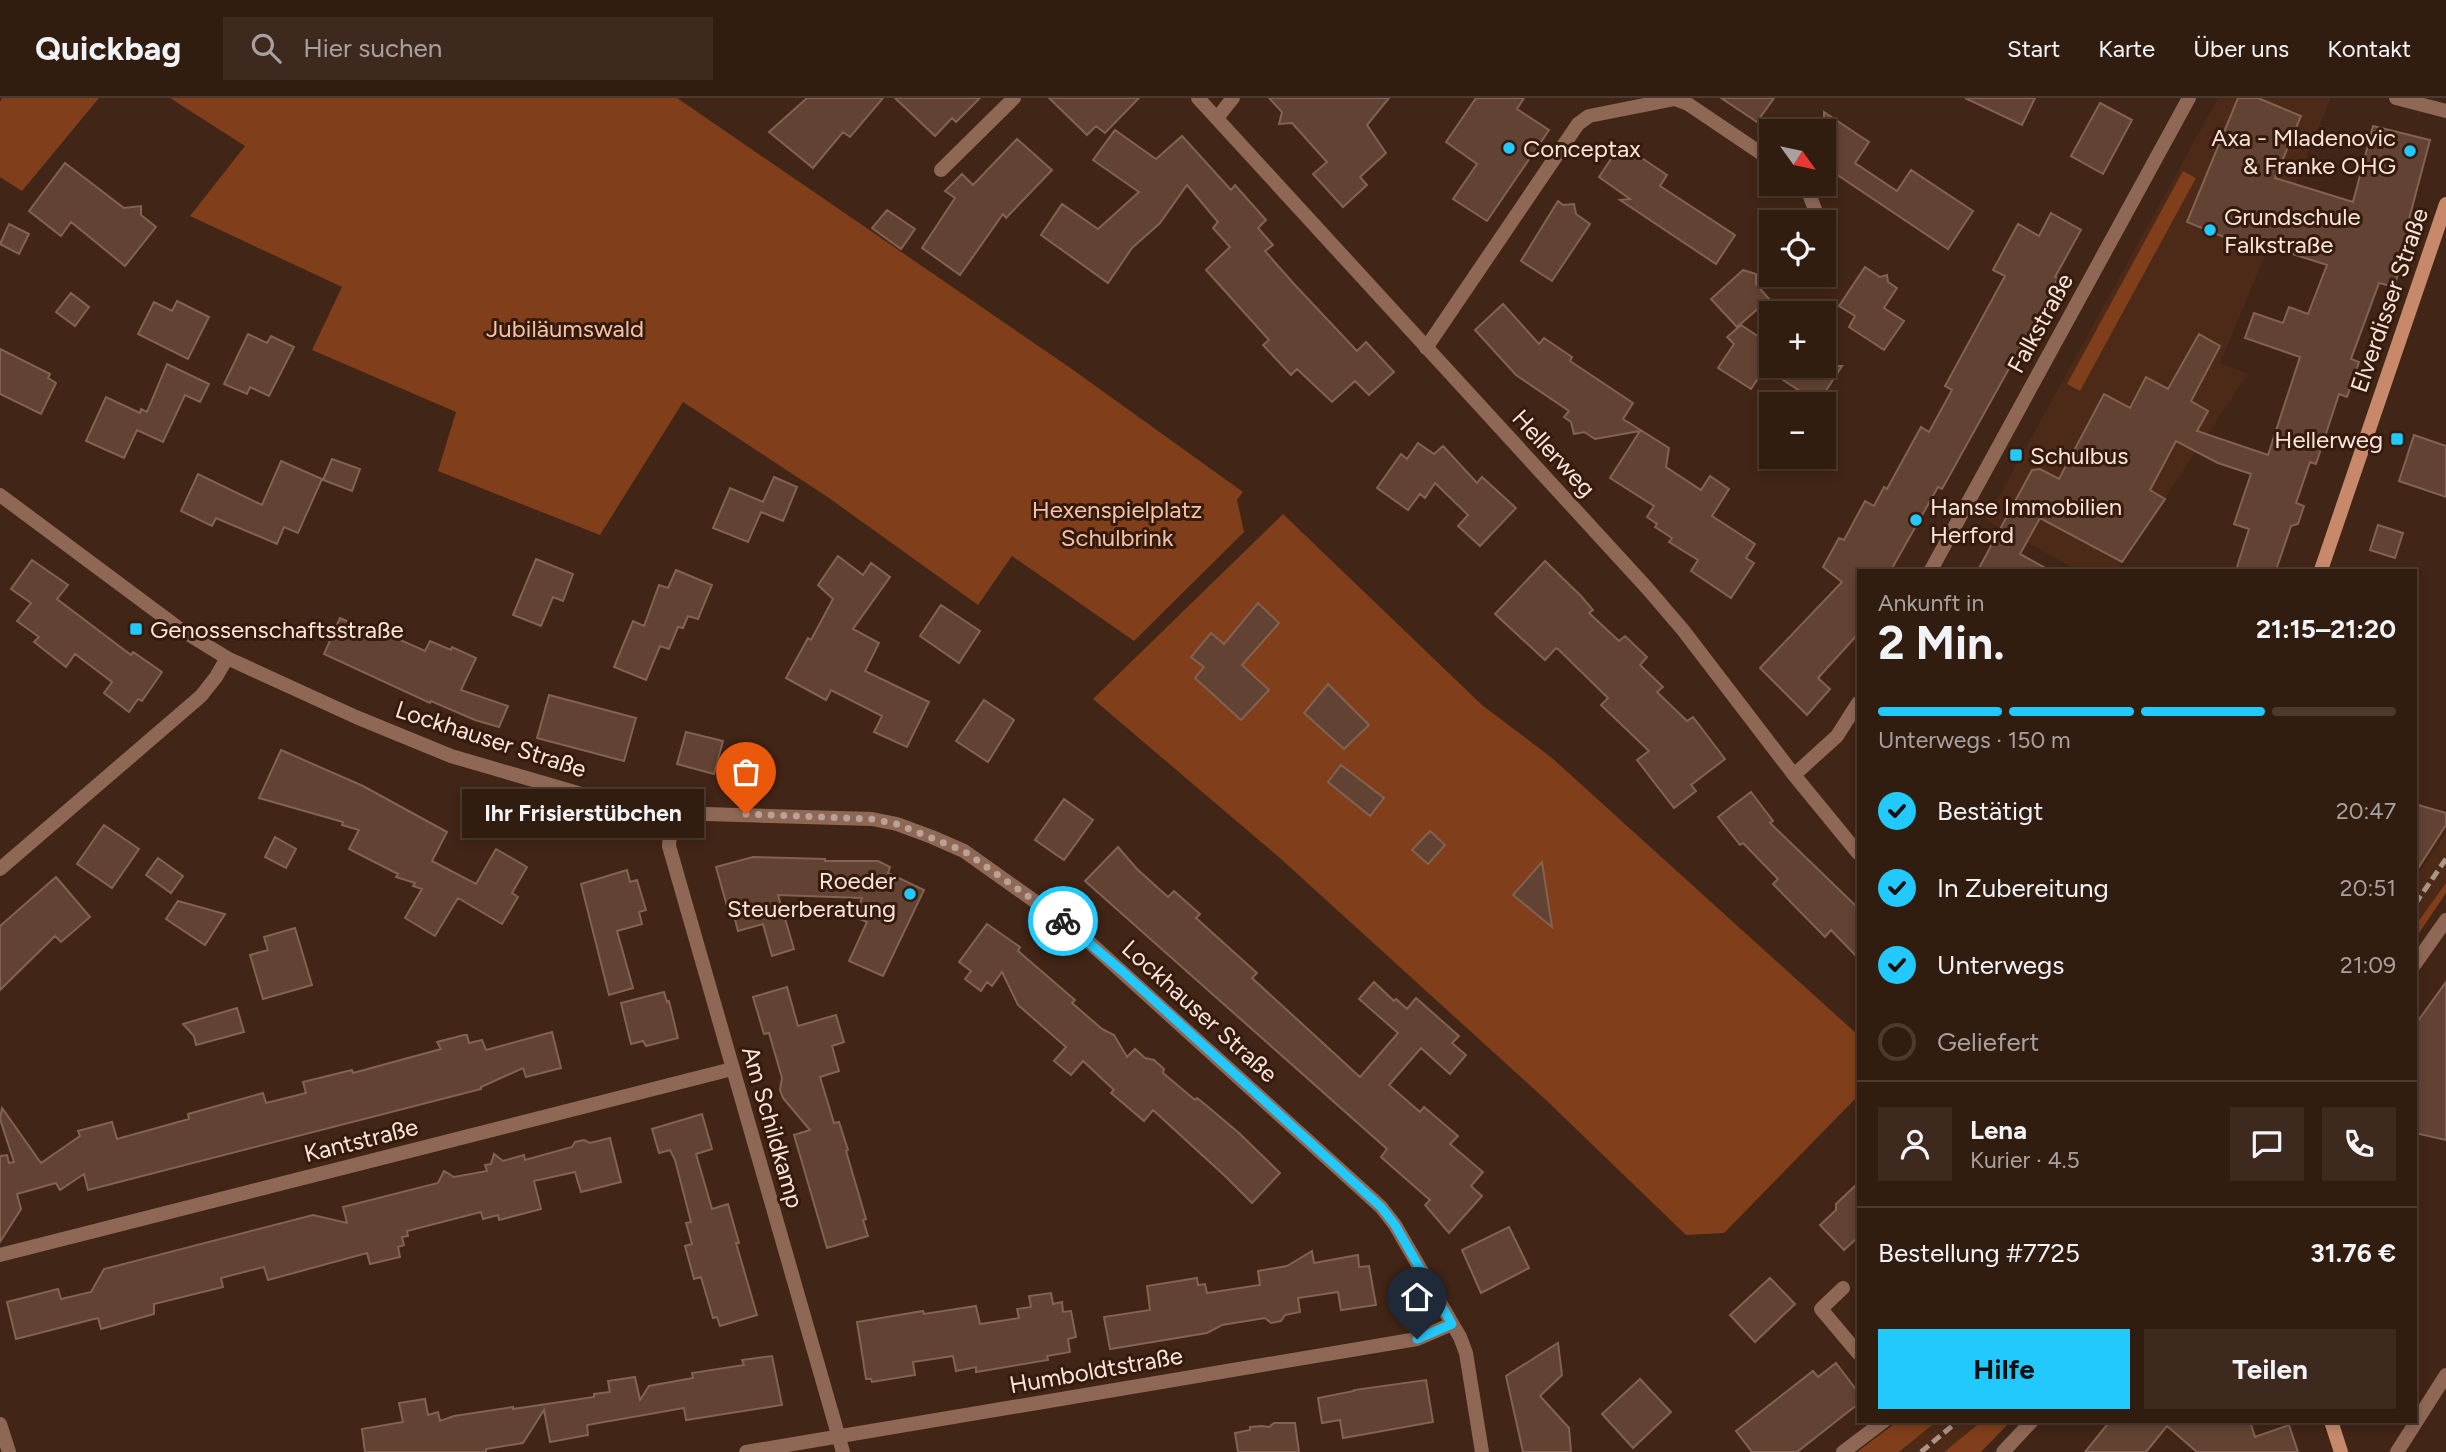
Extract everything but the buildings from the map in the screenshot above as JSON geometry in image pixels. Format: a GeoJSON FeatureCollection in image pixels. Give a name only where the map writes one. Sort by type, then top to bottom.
{"type":"FeatureCollection","features":[{"type":"Feature","properties":{"kind":"main road","name":"Elverdisser Straße"},"geometry":{"type":"LineString","coordinates":[[2321,569],[2446,204]]}},
{"type":"Feature","properties":{"kind":"main road"},"geometry":{"type":"LineString","coordinates":[[2332,1423],[2341,1452]]}},
{"type":"Feature","properties":{"kind":"street"},"geometry":{"type":"LineString","coordinates":[[940,170],[1014,98]]}},
{"type":"Feature","properties":{"kind":"street","name":"Hellerweg"},"geometry":{"type":"LineString","coordinates":[[1198,98],[1647,588],[1857,852]]}},
{"type":"Feature","properties":{"kind":"street"},"geometry":{"type":"LineString","coordinates":[[1217,118],[1233,98]]}},
{"type":"Feature","properties":{"kind":"street","name":"Falkstraße"},"geometry":{"type":"LineString","coordinates":[[1932,569],[2189,98]]}},
{"type":"Feature","properties":{"kind":"street"},"geometry":{"type":"LineString","coordinates":[[2396,98],[2446,111]]}},
{"type":"Feature","properties":{"kind":"street"},"geometry":{"type":"LineString","coordinates":[[1426,348],[1578,124],[1589,116],[1675,99],[1688,104],[1759,152]]}},
{"type":"Feature","properties":{"kind":"street","name":"Lockhauser Straße"},"geometry":{"type":"LineString","coordinates":[[0,495],[180,629],[227,658],[344,712],[451,755],[595,798],[672,813],[872,819],[897,824],[932,837],[972,857],[1078,932],[1381,1207],[1395,1225],[1466,1353],[1482,1452]]}},
{"type":"Feature","properties":{"kind":"street"},"geometry":{"type":"LineString","coordinates":[[0,869],[201,696],[227,658]]}},
{"type":"Feature","properties":{"kind":"street"},"geometry":{"type":"LineString","coordinates":[[1794,775],[1837,736],[1857,706]]}},
{"type":"Feature","properties":{"kind":"street","name":"Am Schildkamp"},"geometry":{"type":"LineString","coordinates":[[672,813],[669,846],[843,1452]]}},
{"type":"Feature","properties":{"kind":"street"},"geometry":{"type":"LineString","coordinates":[[2417,961],[2446,920]]}},
{"type":"Feature","properties":{"kind":"street","name":"Kantstraße"},"geometry":{"type":"LineString","coordinates":[[0,1255],[733,1069]]}},
{"type":"Feature","properties":{"kind":"street"},"geometry":{"type":"LineString","coordinates":[[1843,1288],[1821,1309],[1857,1352]]}},
{"type":"Feature","properties":{"kind":"street","name":"Humboldtstraße"},"geometry":{"type":"LineString","coordinates":[[746,1452],[1417,1339],[1452,1324]]}},
{"type":"Feature","properties":{"kind":"street"},"geometry":{"type":"LineString","coordinates":[[2417,1421],[2446,1375]]}},
{"type":"Feature","properties":{"kind":"street"},"geometry":{"type":"LineString","coordinates":[[1843,1452],[1881,1423]]}},
{"type":"Feature","properties":{"kind":"street"},"geometry":{"type":"LineString","coordinates":[[2003,1452],[2030,1423]]}},
{"type":"Feature","properties":{"kind":"street"},"geometry":{"type":"LineString","coordinates":[[2397,1452],[2415,1423]]}},
{"type":"Feature","properties":{"kind":"street"},"geometry":{"type":"LineString","coordinates":[[0,1424],[9,1452]]}},
{"type":"Feature","properties":{"kind":"shaded area","name":"Grundschule Falkstraße"},"geometry":{"type":"Polygon","coordinates":[[[2218,98],[2331,98],[2220,363],[2248,374],[2118,569],[2075,569],[1986,520],[2218,98]]]}},
{"type":"Feature","properties":{"kind":"shaded area"},"geometry":{"type":"Polygon","coordinates":[[[2446,833],[2446,883],[2417,923],[2417,876],[2446,833]]]}},
{"type":"Feature","properties":{"kind":"shaded area"},"geometry":{"type":"Polygon","coordinates":[[[1935,1423],[1980,1423],[1944,1452],[1899,1452],[1935,1423]]]}},
{"type":"Feature","properties":{"kind":"green space"},"geometry":{"type":"Polygon","coordinates":[[[2,98],[99,98],[22,191],[0,177],[2,98]]]}},
{"type":"Feature","properties":{"kind":"green space"},"geometry":{"type":"Polygon","coordinates":[[[170,98],[677,98],[1069,367],[1243,492],[1237,500],[1244,532],[1134,641],[1012,556],[978,605],[829,498],[683,402],[600,535],[438,471],[456,412],[312,350],[342,287],[190,216],[245,146],[170,98]]]}},
{"type":"Feature","properties":{"kind":"green space"},"geometry":{"type":"Polygon","coordinates":[[[2183,171],[2196,178],[2080,391],[2067,384],[2183,171]]]}},
{"type":"Feature","properties":{"kind":"green space"},"geometry":{"type":"Polygon","coordinates":[[[1283,514],[1482,705],[1552,758],[1857,1034],[1857,1097],[1724,1233],[1686,1235],[1546,1100],[1281,859],[1093,699],[1283,514]]]}},
{"type":"Feature","properties":{"kind":"green space"},"geometry":{"type":"Polygon","coordinates":[[[2446,883],[2446,893],[2417,936],[2417,923],[2446,883]]]}},
{"type":"Feature","properties":{"kind":"green space"},"geometry":{"type":"Polygon","coordinates":[[[1895,1423],[1935,1423],[1899,1452],[1857,1452],[1895,1423]]]}},
{"type":"Feature","properties":{"kind":"green space"},"geometry":{"type":"Polygon","coordinates":[[[1980,1423],[2009,1423],[1981,1452],[1944,1452],[1980,1423]]]}},
{"type":"Feature","properties":{"kind":"railway"},"geometry":{"type":"LineString","coordinates":[[2417,901],[2446,859]]}},
{"type":"Feature","properties":{"kind":"railway"},"geometry":{"type":"LineString","coordinates":[[1921,1452],[1956,1423]]}},
{"type":"Feature","properties":{"kind":"way so far"},"geometry":{"type":"LineString","coordinates":[[746,814],[872,819],[897,824],[964,851],[1063,921]]}},
{"type":"Feature","properties":{"kind":"place","name":"Conceptax"},"geometry":{"type":"Point","coordinates":[1509,148]}},
{"type":"Feature","properties":{"kind":"place","name":"Axa - Mladenovic & Franke OHG"},"geometry":{"type":"Point","coordinates":[2410,151]}},
{"type":"Feature","properties":{"kind":"place","name":"Grundschule Falkstraße"},"geometry":{"type":"Point","coordinates":[2210,230]}},
{"type":"Feature","properties":{"kind":"place","name":"Hellerweg"},"geometry":{"type":"Point","coordinates":[2397,439]}},
{"type":"Feature","properties":{"kind":"place","name":"Schulbus"},"geometry":{"type":"Point","coordinates":[2016,455]}},
{"type":"Feature","properties":{"kind":"place","name":"Hanse Immobilien Herford"},"geometry":{"type":"Point","coordinates":[1916,520]}},
{"type":"Feature","properties":{"kind":"place","name":"Genossenschaftsstraße"},"geometry":{"type":"Point","coordinates":[136,629]}},
{"type":"Feature","properties":{"kind":"place","name":"Ihr Frisierstübchen"},"geometry":{"type":"Point","coordinates":[746,814]}},
{"type":"Feature","properties":{"kind":"place","name":"Roeder Steuerberatung"},"geometry":{"type":"Point","coordinates":[910,894]}},
{"type":"Feature","properties":{"kind":"route"},"geometry":{"type":"LineString","coordinates":[[1063,921],[1122,971],[1381,1207],[1395,1225],[1452,1324],[1417,1339]]}},
{"type":"Feature","properties":{"kind":"park label","name":"Jubiläumswald"},"geometry":{"type":"Point","coordinates":[565,328]}},
{"type":"Feature","properties":{"kind":"park label","name":"Hexenspielplatz Schulbrink"},"geometry":{"type":"Point","coordinates":[1117,523]}}]}
